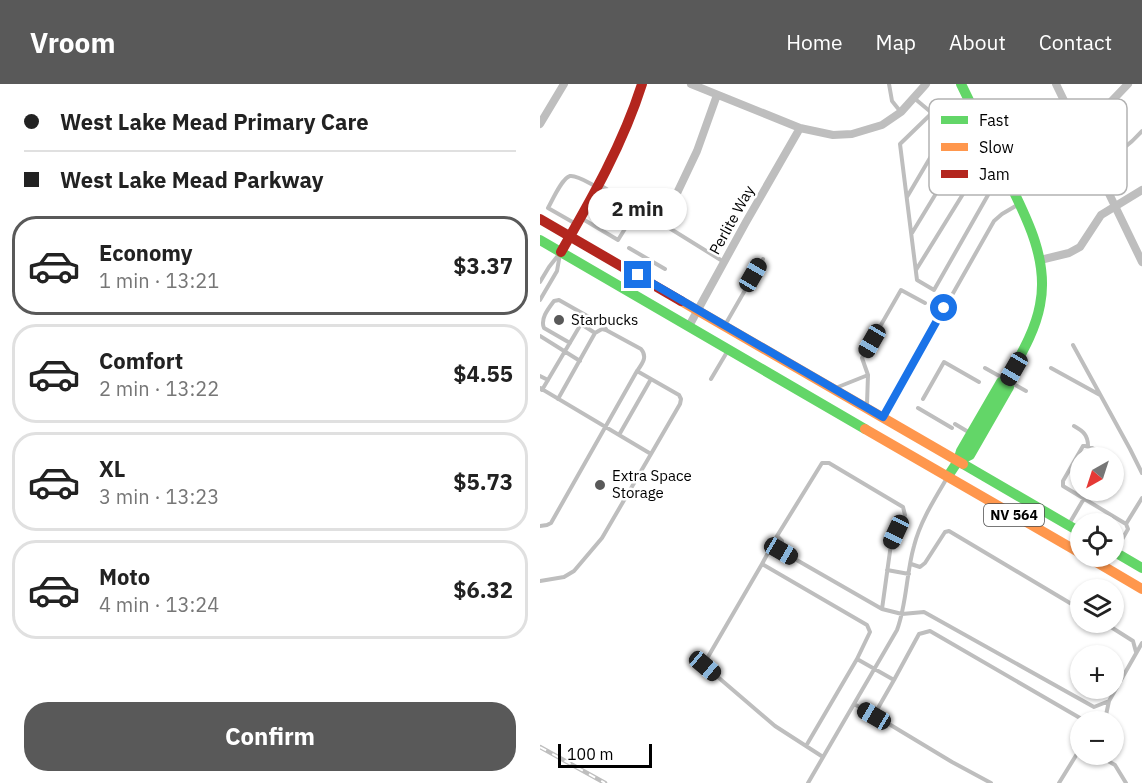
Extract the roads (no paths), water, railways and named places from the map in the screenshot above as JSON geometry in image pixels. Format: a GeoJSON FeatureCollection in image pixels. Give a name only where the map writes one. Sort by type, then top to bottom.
{"type":"FeatureCollection","features":[{"type":"Feature","properties":{"kind":"main road"},"geometry":{"type":"LineString","coordinates":[[561,252],[620,146],[642,84]]}},
{"type":"Feature","properties":{"kind":"main road"},"geometry":{"type":"LineString","coordinates":[[962,84],[968,99]]}},
{"type":"Feature","properties":{"kind":"main road"},"geometry":{"type":"LineString","coordinates":[[948,476],[1001,382],[1007,380],[1030,339],[1038,318],[1043,289],[1040,260],[1035,239],[1016,195]]}},
{"type":"Feature","properties":{"kind":"main road","name":"NV 564"},"geometry":{"type":"LineString","coordinates":[[540,219],[1068,525]]}},
{"type":"Feature","properties":{"kind":"main road","name":"NV 564"},"geometry":{"type":"LineString","coordinates":[[540,240],[1070,547]]}},
{"type":"Feature","properties":{"kind":"main road"},"geometry":{"type":"LineString","coordinates":[[958,461],[970,455],[1009,387],[1007,380]]}},
{"type":"Feature","properties":{"kind":"main road"},"geometry":{"type":"LineString","coordinates":[[1124,558],[1142,568]]}},
{"type":"Feature","properties":{"kind":"main road"},"geometry":{"type":"LineString","coordinates":[[1105,567],[1142,589]]}},
{"type":"Feature","properties":{"kind":"street"},"geometry":{"type":"LineString","coordinates":[[540,124],[564,84]]}},
{"type":"Feature","properties":{"kind":"street"},"geometry":{"type":"LineString","coordinates":[[691,84],[800,128],[833,135],[852,134],[882,125],[901,112],[926,84]]}},
{"type":"Feature","properties":{"kind":"street"},"geometry":{"type":"LineString","coordinates":[[1114,99],[1128,84]]}},
{"type":"Feature","properties":{"kind":"street"},"geometry":{"type":"LineString","coordinates":[[669,210],[697,150],[717,94]]}},
{"type":"Feature","properties":{"kind":"street","name":"Perlite Way"},"geometry":{"type":"LineString","coordinates":[[689,326],[800,128]]}},
{"type":"Feature","properties":{"kind":"street"},"geometry":{"type":"LineString","coordinates":[[1040,260],[1069,253],[1080,247],[1101,216],[1142,190]]}},
{"type":"Feature","properties":{"kind":"street"},"geometry":{"type":"LineString","coordinates":[[1109,195],[1138,244],[1142,262]]}},
{"type":"Feature","properties":{"kind":"lane"},"geometry":{"type":"LineString","coordinates":[[889,84],[892,101],[901,112]]}},
{"type":"Feature","properties":{"kind":"lane"},"geometry":{"type":"LineString","coordinates":[[1057,86],[1067,84]]}},
{"type":"Feature","properties":{"kind":"lane"},"geometry":{"type":"LineString","coordinates":[[914,98],[929,110]]}},
{"type":"Feature","properties":{"kind":"lane"},"geometry":{"type":"LineString","coordinates":[[929,116],[900,144],[917,280],[934,291],[988,195]]}},
{"type":"Feature","properties":{"kind":"lane"},"geometry":{"type":"LineString","coordinates":[[1127,146],[1142,132]]}},
{"type":"Feature","properties":{"kind":"lane"},"geometry":{"type":"LineString","coordinates":[[907,197],[929,160]]}},
{"type":"Feature","properties":{"kind":"lane"},"geometry":{"type":"LineString","coordinates":[[597,189],[630,219],[618,240],[549,208],[567,177],[579,178],[724,262]]}},
{"type":"Feature","properties":{"kind":"lane"},"geometry":{"type":"LineString","coordinates":[[911,234],[935,195]]}},
{"type":"Feature","properties":{"kind":"lane"},"geometry":{"type":"LineString","coordinates":[[916,270],[962,195]]}},
{"type":"Feature","properties":{"kind":"lane"},"geometry":{"type":"LineString","coordinates":[[883,417],[994,221],[1020,204]]}},
{"type":"Feature","properties":{"kind":"lane"},"geometry":{"type":"LineString","coordinates":[[629,248],[665,269]]}},
{"type":"Feature","properties":{"kind":"lane"},"geometry":{"type":"LineString","coordinates":[[540,282],[561,252]]}},
{"type":"Feature","properties":{"kind":"lane"},"geometry":{"type":"LineString","coordinates":[[540,300],[557,271],[561,252]]}},
{"type":"Feature","properties":{"kind":"lane"},"geometry":{"type":"LineString","coordinates":[[725,326],[763,259]]}},
{"type":"Feature","properties":{"kind":"lane"},"geometry":{"type":"LineString","coordinates":[[866,408],[868,375],[862,358],[901,290],[925,303]]}},
{"type":"Feature","properties":{"kind":"lane"},"geometry":{"type":"LineString","coordinates":[[540,526],[551,523],[644,359],[643,352],[606,330],[596,321],[559,300],[554,301],[542,320],[542,325],[570,343]]}},
{"type":"Feature","properties":{"kind":"lane"},"geometry":{"type":"LineString","coordinates":[[596,333],[581,324],[541,389],[651,454]]}},
{"type":"Feature","properties":{"kind":"lane"},"geometry":{"type":"LineString","coordinates":[[558,399],[596,333],[602,329],[606,330]]}},
{"type":"Feature","properties":{"kind":"lane"},"geometry":{"type":"LineString","coordinates":[[540,336],[580,361]]}},
{"type":"Feature","properties":{"kind":"lane"},"geometry":{"type":"LineString","coordinates":[[1073,345],[1142,473]]}},
{"type":"Feature","properties":{"kind":"lane"},"geometry":{"type":"LineString","coordinates":[[711,379],[728,349]]}},
{"type":"Feature","properties":{"kind":"lane"},"geometry":{"type":"LineString","coordinates":[[923,399],[944,362],[979,382]]}},
{"type":"Feature","properties":{"kind":"lane"},"geometry":{"type":"LineString","coordinates":[[985,368],[1026,391]]}},
{"type":"Feature","properties":{"kind":"lane"},"geometry":{"type":"LineString","coordinates":[[1051,368],[1101,395]]}},
{"type":"Feature","properties":{"kind":"lane"},"geometry":{"type":"LineString","coordinates":[[540,581],[564,577],[574,571],[602,538],[680,404],[679,395],[638,371]]}},
{"type":"Feature","properties":{"kind":"lane"},"geometry":{"type":"LineString","coordinates":[[833,388],[868,375]]}},
{"type":"Feature","properties":{"kind":"lane"},"geometry":{"type":"LineString","coordinates":[[540,376],[548,380]]}},
{"type":"Feature","properties":{"kind":"lane"},"geometry":{"type":"LineString","coordinates":[[619,435],[651,379]]}},
{"type":"Feature","properties":{"kind":"lane"},"geometry":{"type":"LineString","coordinates":[[918,408],[971,433]]}},
{"type":"Feature","properties":{"kind":"lane"},"geometry":{"type":"LineString","coordinates":[[1074,426],[1087,438],[1088,446],[1084,447]]}},
{"type":"Feature","properties":{"kind":"lane"},"geometry":{"type":"LineString","coordinates":[[824,757],[775,726],[705,666],[705,662],[777,536],[822,463],[829,463],[903,507],[905,515],[891,544],[882,609]]}},
{"type":"Feature","properties":{"kind":"lane"},"geometry":{"type":"LineString","coordinates":[[1070,469],[1062,484],[1070,490]]}},
{"type":"Feature","properties":{"kind":"lane"},"geometry":{"type":"LineString","coordinates":[[808,783],[897,630],[914,546],[923,520],[948,476]]}},
{"type":"Feature","properties":{"kind":"lane"},"geometry":{"type":"LineString","coordinates":[[1126,524],[1142,498]]}},
{"type":"Feature","properties":{"kind":"lane"},"geometry":{"type":"LineString","coordinates":[[1068,525],[1083,501]]}},
{"type":"Feature","properties":{"kind":"lane"},"geometry":{"type":"LineString","coordinates":[[1087,501],[1126,524],[1128,529],[1124,536]]}},
{"type":"Feature","properties":{"kind":"lane"},"geometry":{"type":"LineString","coordinates":[[911,564],[920,567],[926,563],[945,532],[949,531],[1070,603]]}},
{"type":"Feature","properties":{"kind":"lane"},"geometry":{"type":"LineString","coordinates":[[777,536],[782,541],[781,551],[871,604],[902,614],[924,612],[1094,707],[1109,701]]}},
{"type":"Feature","properties":{"kind":"lane"},"geometry":{"type":"LineString","coordinates":[[762,564],[867,625],[870,632],[857,659],[806,746]]}},
{"type":"Feature","properties":{"kind":"lane"},"geometry":{"type":"LineString","coordinates":[[887,570],[909,574]]}},
{"type":"Feature","properties":{"kind":"lane"},"geometry":{"type":"LineString","coordinates":[[874,716],[919,634],[930,631],[1070,712]]}},
{"type":"Feature","properties":{"kind":"lane"},"geometry":{"type":"LineString","coordinates":[[1120,633],[1133,641],[1137,652]]}},
{"type":"Feature","properties":{"kind":"lane"},"geometry":{"type":"LineString","coordinates":[[1107,711],[1109,701],[1142,643]]}},
{"type":"Feature","properties":{"kind":"lane"},"geometry":{"type":"LineString","coordinates":[[857,659],[894,680]]}},
{"type":"Feature","properties":{"kind":"lane"},"geometry":{"type":"LineString","coordinates":[[854,704],[992,783]]}},
{"type":"Feature","properties":{"kind":"lane"},"geometry":{"type":"LineString","coordinates":[[1059,783],[1070,765]]}},
{"type":"Feature","properties":{"kind":"lane"},"geometry":{"type":"LineString","coordinates":[[1115,765],[1126,783]]}},
{"type":"Feature","properties":{"kind":"railway"},"geometry":{"type":"LineString","coordinates":[[540,747],[605,783]]}},
{"type":"Feature","properties":{"kind":"place","name":"Starbucks"},"geometry":{"type":"Point","coordinates":[559,320]}},
{"type":"Feature","properties":{"kind":"place","name":"Extra Space Storage"},"geometry":{"type":"Point","coordinates":[600,485]}}]}
